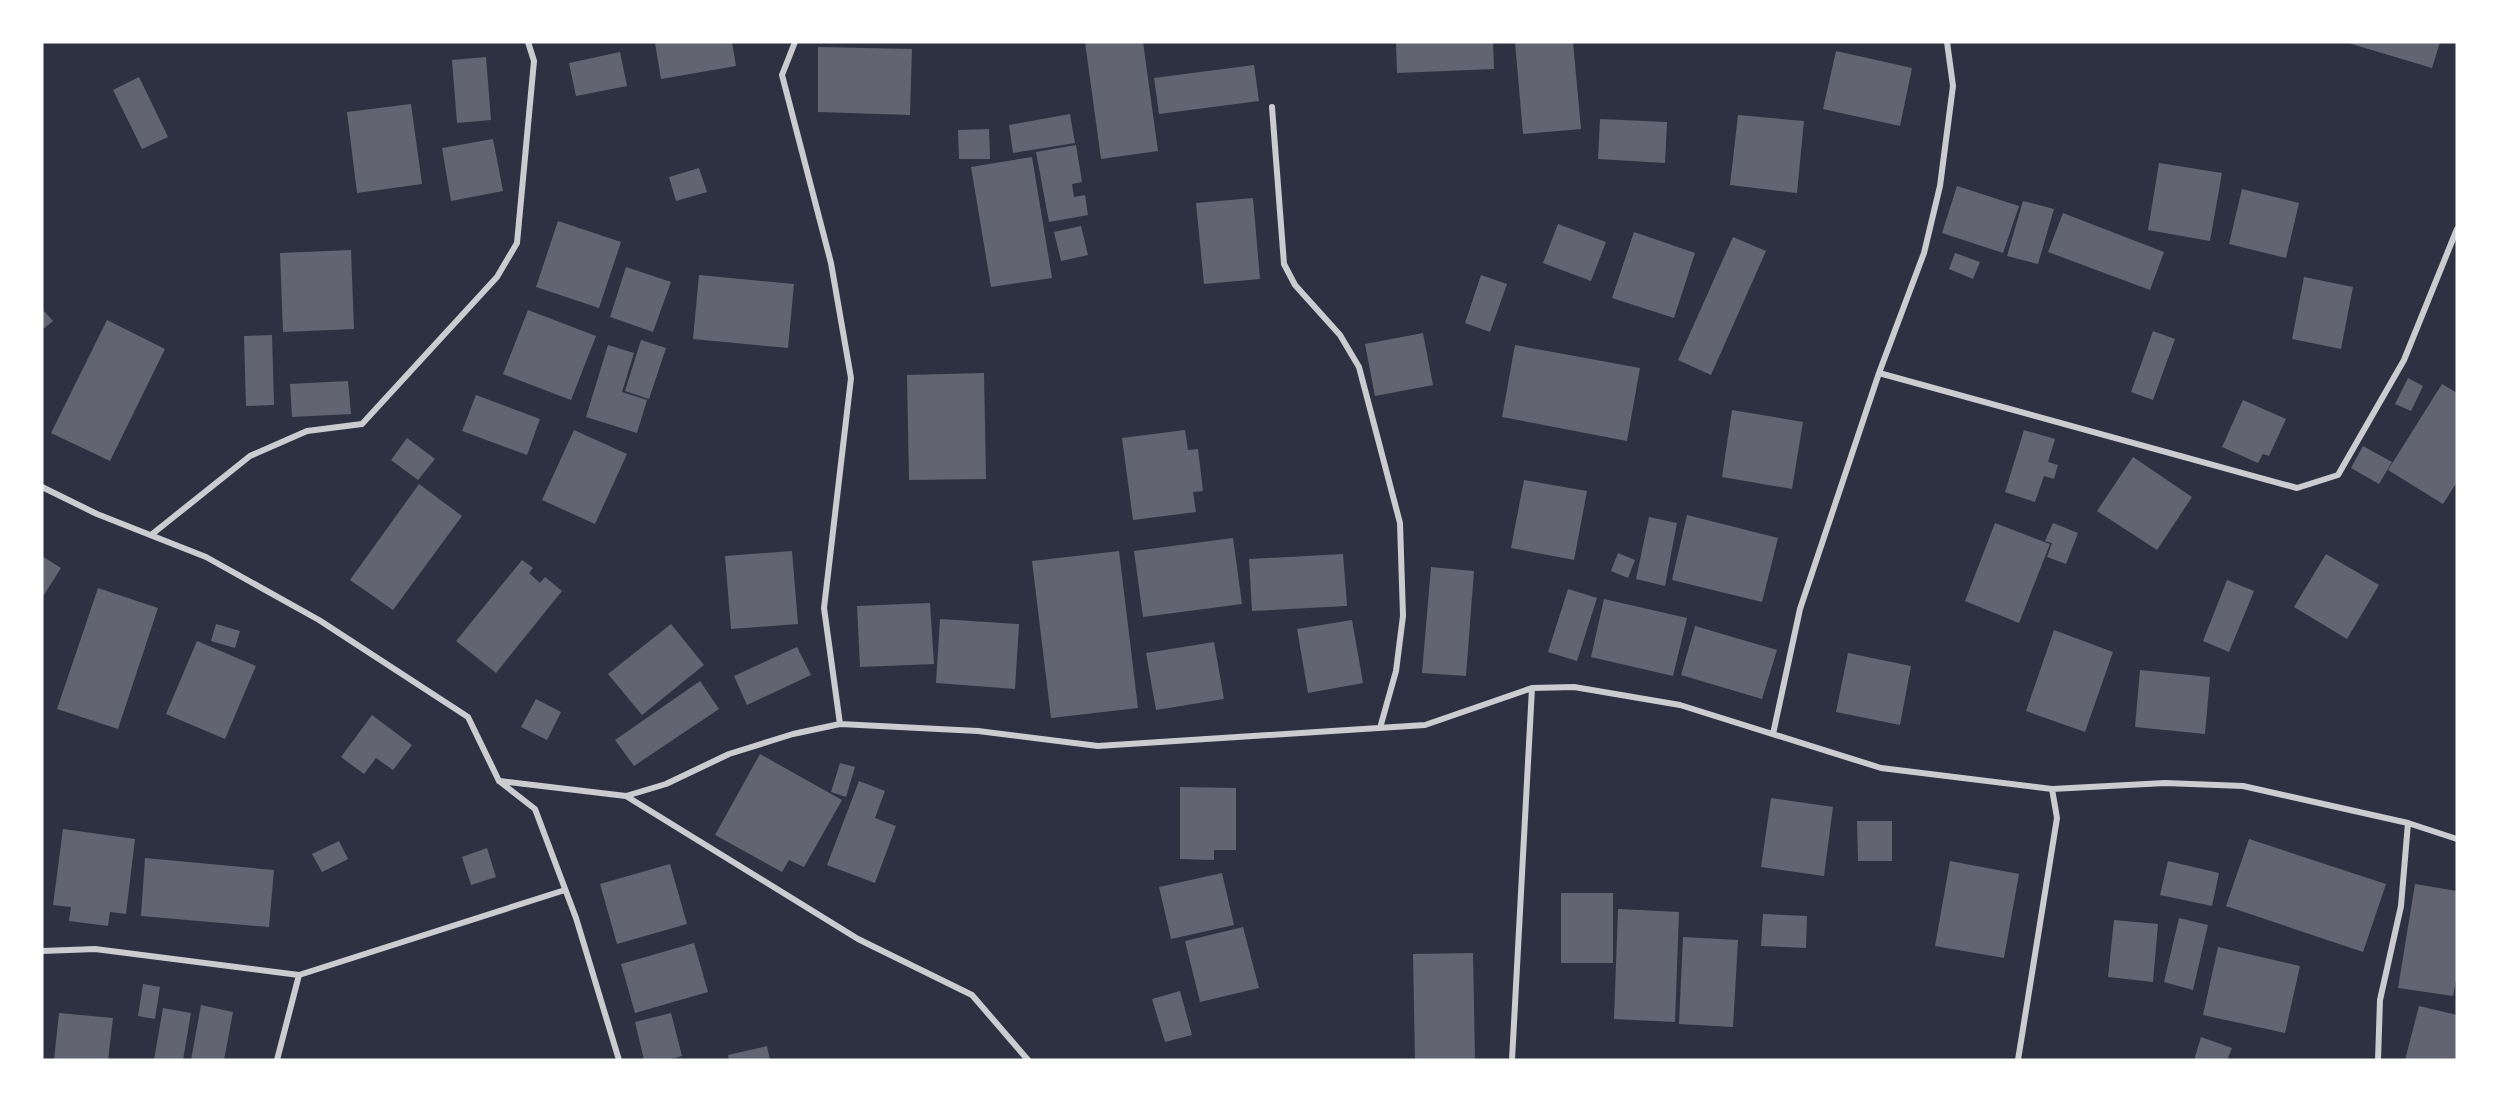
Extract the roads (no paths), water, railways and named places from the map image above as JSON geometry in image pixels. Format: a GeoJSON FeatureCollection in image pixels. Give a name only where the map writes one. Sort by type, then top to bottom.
{"type":"FeatureCollection","features":[{"type":"Feature","properties":{"kind":"street"},"geometry":{"type":"LineString","coordinates":[[150,535],[250,456],[307,431],[362,424],[497,278],[517,243],[534,61],[528,42]]}},
{"type":"Feature","properties":{"kind":"street"},"geometry":{"type":"LineString","coordinates":[[795,42],[782,75],[831,263],[851,378],[824,608],[840,724]]}},
{"type":"Feature","properties":{"kind":"street"},"geometry":{"type":"LineString","coordinates":[[1773,734],[1800,609],[1879,373],[1924,253],[1940,186],[1953,86],[1947,42]]}},
{"type":"Feature","properties":{"kind":"street"},"geometry":{"type":"LineString","coordinates":[[1272,107],[1284,264],[1295,285],[1340,335],[1359,367],[1400,523],[1403,615],[1396,671],[1380,728]]}},
{"type":"Feature","properties":{"kind":"street"},"geometry":{"type":"LineString","coordinates":[[1879,373],[2297,488],[2338,475],[2404,360],[2457,229]]}},
{"type":"Feature","properties":{"kind":"street"},"geometry":{"type":"LineString","coordinates":[[42,487],[97,514],[206,557],[319,620],[417,681],[468,717],[499,781],[535,809],[576,918],[619,1060]]}},
{"type":"Feature","properties":{"kind":"street"},"geometry":{"type":"LineString","coordinates":[[499,781],[626,796],[666,784],[729,754],[793,734],[840,724],[978,731],[1098,746],[1425,725],[1532,688],[1574,687],[1680,705],[1881,768],[2052,789],[2165,783],[2243,786],[2408,823],[2457,839]]}},
{"type":"Feature","properties":{"kind":"street"},"geometry":{"type":"LineString","coordinates":[[1512,1060],[1532,688]]}},
{"type":"Feature","properties":{"kind":"street"},"geometry":{"type":"LineString","coordinates":[[2018,1060],[2057,818],[2052,789]]}},
{"type":"Feature","properties":{"kind":"street"},"geometry":{"type":"LineString","coordinates":[[626,796],[858,939],[972,995],[1028,1060]]}},
{"type":"Feature","properties":{"kind":"street"},"geometry":{"type":"LineString","coordinates":[[2378,1060],[2380,1000],[2401,906],[2408,823]]}},
{"type":"Feature","properties":{"kind":"street"},"geometry":{"type":"LineString","coordinates":[[42,951],[95,949],[299,975],[565,890]]}},
{"type":"Feature","properties":{"kind":"street"},"geometry":{"type":"LineString","coordinates":[[277,1060],[299,975]]}}]}
